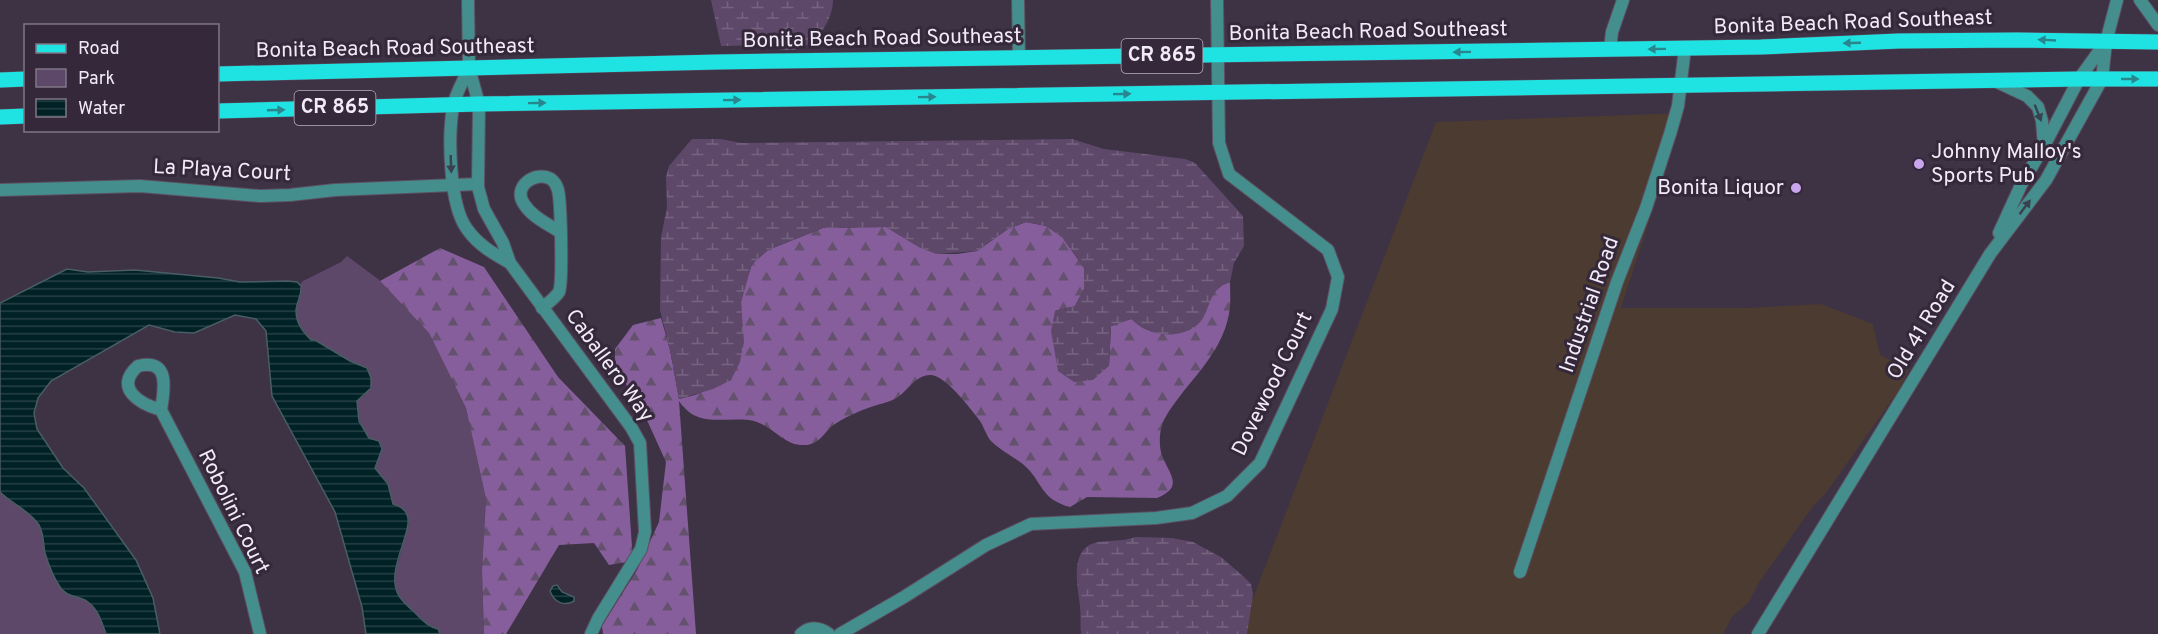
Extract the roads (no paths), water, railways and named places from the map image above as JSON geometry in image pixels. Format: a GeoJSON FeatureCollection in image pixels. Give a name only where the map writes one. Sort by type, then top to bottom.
{"type":"FeatureCollection","features":[{"type":"Feature","properties":{"kind":"main road","name":"Bonita Beach Road Southeast"},"geometry":{"type":"LineString","coordinates":[[219,74],[1019,58],[1685,48],[1899,41],[2158,42]]}},
{"type":"Feature","properties":{"kind":"main road"},"geometry":{"type":"LineString","coordinates":[[0,80],[24,79]]}},
{"type":"Feature","properties":{"kind":"main road","name":"CR 865"},"geometry":{"type":"LineString","coordinates":[[219,111],[479,104],[2158,79]]}},
{"type":"Feature","properties":{"kind":"main road"},"geometry":{"type":"LineString","coordinates":[[0,117],[24,116]]}},
{"type":"Feature","properties":{"kind":"street"},"geometry":{"type":"LineString","coordinates":[[468,0],[469,68]]}},
{"type":"Feature","properties":{"kind":"street"},"geometry":{"type":"LineString","coordinates":[[1018,0],[1019,58]]}},
{"type":"Feature","properties":{"kind":"street","name":"Dovewood Court"},"geometry":{"type":"LineString","coordinates":[[840,634],[986,545],[1031,524],[1156,518],[1192,513],[1227,496],[1260,463],[1332,309],[1338,277],[1328,250],[1229,174],[1219,143],[1217,0]]}},
{"type":"Feature","properties":{"kind":"street"},"geometry":{"type":"LineString","coordinates":[[1610,49],[1612,32],[1623,0]]}},
{"type":"Feature","properties":{"kind":"street","name":"Old 41 Road"},"geometry":{"type":"LineString","coordinates":[[1758,634],[1990,254],[2046,180],[2102,79],[2106,42],[2117,0]]}},
{"type":"Feature","properties":{"kind":"street"},"geometry":{"type":"LineString","coordinates":[[2140,0],[2158,25]]}},
{"type":"Feature","properties":{"kind":"street","name":"Old 41 Road"},"geometry":{"type":"LineString","coordinates":[[1990,254],[2021,185],[2079,79],[2106,42]]}},
{"type":"Feature","properties":{"kind":"street","name":"Industrial Road"},"geometry":{"type":"LineString","coordinates":[[1520,572],[1678,106],[1685,48]]}},
{"type":"Feature","properties":{"kind":"street","name":"Caballero Way"},"geometry":{"type":"LineString","coordinates":[[469,68],[479,104],[478,184],[484,209],[503,243],[510,263],[640,443],[645,532],[641,549],[591,634]]}},
{"type":"Feature","properties":{"kind":"street","name":"Caballero Way"},"geometry":{"type":"LineString","coordinates":[[469,68],[453,105],[452,185],[459,215],[465,227],[474,239],[492,254],[510,263]]}},
{"type":"Feature","properties":{"kind":"street"},"geometry":{"type":"LineString","coordinates":[[1993,81],[2027,96],[2038,107],[2042,121],[2044,146]]}},
{"type":"Feature","properties":{"kind":"street"},"geometry":{"type":"LineString","coordinates":[[542,308],[559,291],[560,232],[559,191],[554,181],[546,177],[529,179],[521,192],[524,205],[542,221],[560,232]]}},
{"type":"Feature","properties":{"kind":"street","name":"La Playa Court"},"geometry":{"type":"LineString","coordinates":[[0,190],[140,186],[260,196],[335,190],[478,184]]}},
{"type":"Feature","properties":{"kind":"street","name":"Robolini Court"},"geometry":{"type":"LineString","coordinates":[[161,410],[244,572],[260,634]]}},
{"type":"Feature","properties":{"kind":"street"},"geometry":{"type":"LineString","coordinates":[[801,634],[808,629],[815,628],[830,634]]}},
{"type":"Feature","properties":{"kind":"water"},"geometry":{"type":"Polygon","coordinates":[[[67,269],[88,272],[135,270],[240,282],[297,282],[301,289],[296,315],[305,333],[311,340],[367,368],[371,378],[371,388],[357,401],[359,421],[369,438],[379,441],[382,449],[375,468],[388,484],[393,504],[405,511],[408,521],[395,572],[397,592],[405,604],[427,624],[438,629],[440,634],[366,634],[362,607],[335,512],[272,396],[266,331],[256,319],[235,315],[194,333],[175,332],[149,325],[51,381],[38,398],[34,413],[37,429],[63,468],[84,488],[136,560],[153,598],[160,634],[106,634],[94,608],[84,600],[63,591],[58,583],[46,557],[39,525],[30,515],[0,492],[0,303],[67,269]]]}},
{"type":"Feature","properties":{"kind":"water"},"geometry":{"type":"Polygon","coordinates":[[[557,585],[562,592],[574,597],[574,601],[567,604],[557,601],[550,591],[553,586],[557,585]]]}},
{"type":"Feature","properties":{"kind":"place","name":"Johnny Malloy's Sports Pub"},"geometry":{"type":"Point","coordinates":[1919,164]}},
{"type":"Feature","properties":{"kind":"place","name":"Bonita Liquor"},"geometry":{"type":"Point","coordinates":[1796,188]}}]}
